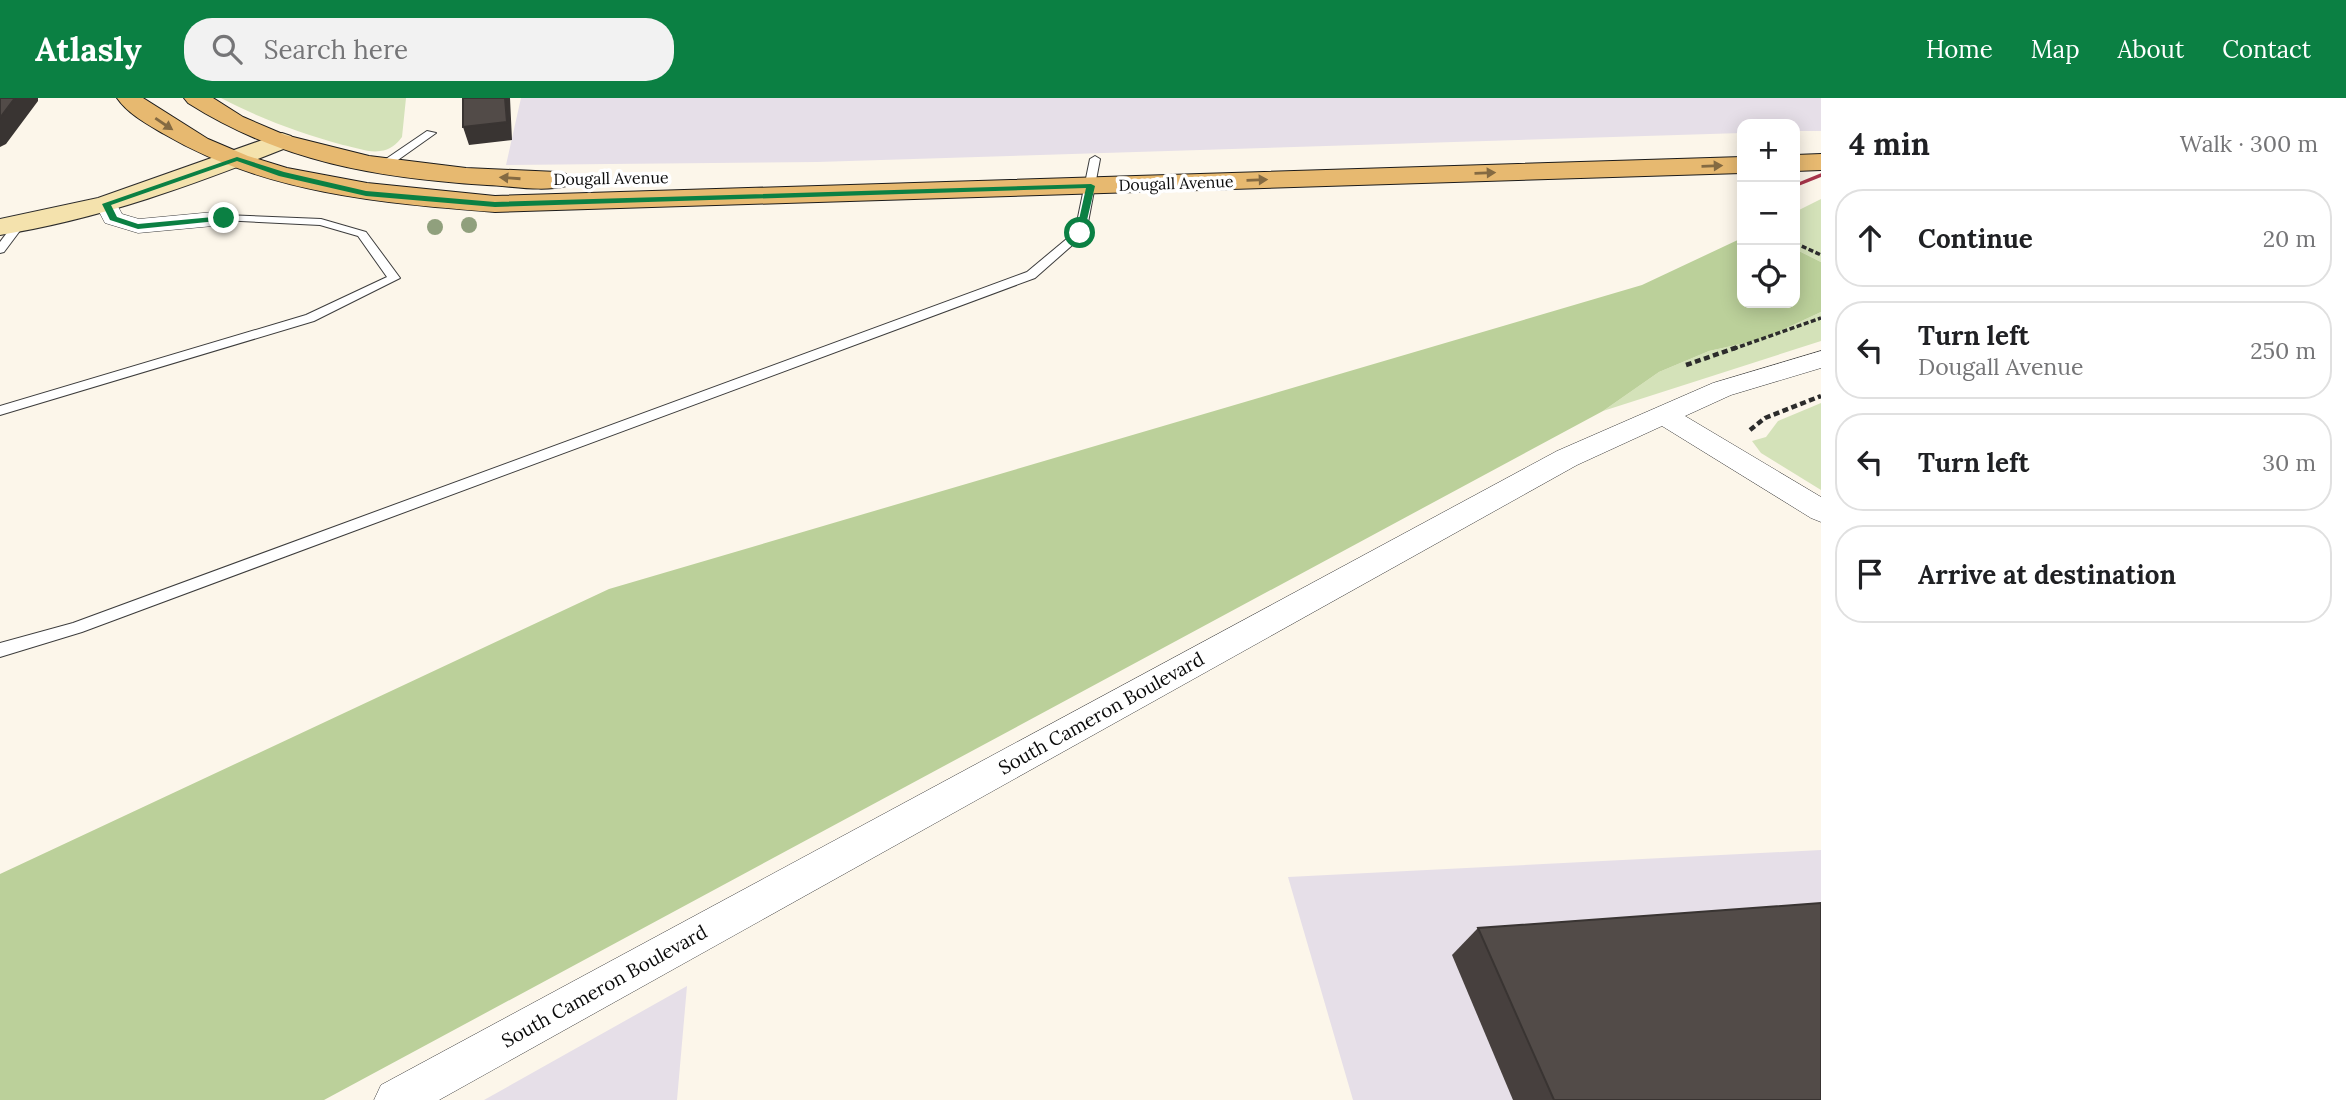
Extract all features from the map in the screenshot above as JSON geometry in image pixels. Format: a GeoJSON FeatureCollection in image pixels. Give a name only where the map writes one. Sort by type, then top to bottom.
{"type":"FeatureCollection","features":[{"type":"Feature","properties":{"kind":"main road","name":"Dougall Avenue"},"geometry":{"type":"LineString","coordinates":[[129,98],[172,130],[202,146],[282,174],[366,193],[495,204],[1737,164]]}},
{"type":"Feature","properties":{"kind":"main road","name":"Dougall Avenue"},"geometry":{"type":"LineString","coordinates":[[196,98],[248,128],[282,141],[352,160],[435,173],[578,181],[969,164]]}},
{"type":"Feature","properties":{"kind":"main road"},"geometry":{"type":"LineString","coordinates":[[1800,140],[1821,139]]}},
{"type":"Feature","properties":{"kind":"main road"},"geometry":{"type":"LineString","coordinates":[[1549,147],[1737,142]]}},
{"type":"Feature","properties":{"kind":"main road","name":"Dougall Avenue"},"geometry":{"type":"LineString","coordinates":[[1067,160],[1122,159]]}},
{"type":"Feature","properties":{"kind":"main road"},"geometry":{"type":"LineString","coordinates":[[1800,163],[1821,162]]}},
{"type":"Feature","properties":{"kind":"street"},"geometry":{"type":"LineString","coordinates":[[6,220],[248,128]]}},
{"type":"Feature","properties":{"kind":"street"},"geometry":{"type":"LineString","coordinates":[[6,220],[106,204],[282,141]]}},
{"type":"Feature","properties":{"kind":"street"},"geometry":{"type":"LineString","coordinates":[[106,204],[113,218],[138,226],[224,218]]}},
{"type":"Feature","properties":{"kind":"street","name":"South Cameron Boulevard"},"geometry":{"type":"LineString","coordinates":[[416,1095],[1567,458],[1722,389],[1821,359]]}},
{"type":"Feature","properties":{"kind":"street"},"geometry":{"type":"LineString","coordinates":[[1663,415],[1821,510]]}},
{"type":"Feature","properties":{"kind":"lane"},"geometry":{"type":"LineString","coordinates":[[384,165],[431,133]]}},
{"type":"Feature","properties":{"kind":"lane"},"geometry":{"type":"LineString","coordinates":[[0,650],[76,628],[1031,275],[1080,233],[1095,159]]}},
{"type":"Feature","properties":{"kind":"lane"},"geometry":{"type":"LineString","coordinates":[[0,411],[310,317],[394,278],[362,234],[321,222],[224,218]]}},
{"type":"Feature","properties":{"kind":"lane"},"geometry":{"type":"LineString","coordinates":[[0,250],[6,220]]}},
{"type":"Feature","properties":{"kind":"path"},"geometry":{"type":"LineString","coordinates":[[1799,245],[1821,256]]}},
{"type":"Feature","properties":{"kind":"path"},"geometry":{"type":"LineString","coordinates":[[1686,365],[1821,318]]}},
{"type":"Feature","properties":{"kind":"path"},"geometry":{"type":"LineString","coordinates":[[1750,430],[1765,418],[1821,396]]}},
{"type":"Feature","properties":{"kind":"shaded area"},"geometry":{"type":"Polygon","coordinates":[[[521,98],[1821,98],[1821,131],[1800,131],[1800,119],[1737,119],[1737,133],[817,162],[506,165],[521,98]]]}},
{"type":"Feature","properties":{"kind":"shaded area"},"geometry":{"type":"Polygon","coordinates":[[[1821,850],[1821,1100],[1353,1100],[1288,877],[1821,850]]]}},
{"type":"Feature","properties":{"kind":"shaded area"},"geometry":{"type":"Polygon","coordinates":[[[687,986],[677,1100],[484,1100],[687,986]]]}},
{"type":"Feature","properties":{"kind":"green space"},"geometry":{"type":"Polygon","coordinates":[[[221,98],[406,98],[402,137],[387,149],[362,150],[281,125],[221,98]]]}},
{"type":"Feature","properties":{"kind":"green space"},"geometry":{"type":"Polygon","coordinates":[[[1821,199],[1821,262],[1800,252],[1800,210],[1821,199]]]}},
{"type":"Feature","properties":{"kind":"green space"},"geometry":{"type":"Polygon","coordinates":[[[1737,240],[1737,308],[1800,308],[1800,252],[1821,262],[1821,312],[1763,339],[1709,351],[1659,372],[1603,411],[324,1100],[0,1100],[0,874],[609,589],[1642,285],[1737,240]]]}},
{"type":"Feature","properties":{"kind":"green space"},"geometry":{"type":"Polygon","coordinates":[[[1821,312],[1821,341],[1603,411],[1659,372],[1709,351],[1763,339],[1821,312]]]}},
{"type":"Feature","properties":{"kind":"green space"},"geometry":{"type":"Polygon","coordinates":[[[1821,403],[1821,490],[1761,453],[1752,441],[1766,437],[1778,421],[1821,403]]]}},
{"type":"Feature","properties":{"kind":"building"},"geometry":{"type":"Polygon","coordinates":[[[0,98],[15,98],[0,118],[0,98]]]}},
{"type":"Feature","properties":{"kind":"building"},"geometry":{"type":"Polygon","coordinates":[[[463,98],[505,98],[507,122],[463,127],[463,98]]]}},
{"type":"Feature","properties":{"kind":"building"},"geometry":{"type":"Polygon","coordinates":[[[1821,903],[1821,1100],[1554,1100],[1478,928],[1821,903]]]}},
{"type":"Feature","properties":{"kind":"railway"},"geometry":{"type":"LineString","coordinates":[[1800,184],[1821,175]]}},
{"type":"Feature","properties":{"kind":"route"},"geometry":{"type":"LineString","coordinates":[[224,218],[138,226],[113,218],[106,204],[237,159],[282,174],[366,193],[495,204],[1091,186],[1080,233]]}}]}
